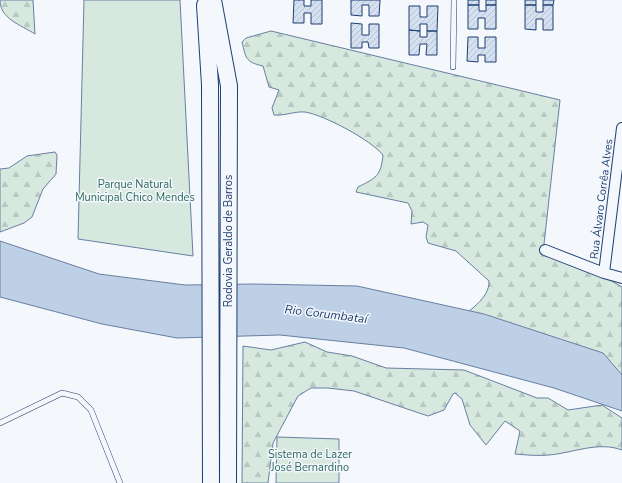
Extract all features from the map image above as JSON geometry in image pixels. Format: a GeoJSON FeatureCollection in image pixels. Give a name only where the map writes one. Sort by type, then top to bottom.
{"type":"FeatureCollection","features":[{"type":"Feature","properties":{"kind":"highway","name":"Rodovia Geraldo de Barros"},"geometry":{"type":"LineString","coordinates":[[204,0],[210,85],[211,483]]}},
{"type":"Feature","properties":{"kind":"highway","name":"Rodovia Geraldo de Barros"},"geometry":{"type":"LineString","coordinates":[[213,0],[229,86],[228,483]]}},
{"type":"Feature","properties":{"kind":"street","name":"Rua Álvaro Corrêa Alves"},"geometry":{"type":"LineString","coordinates":[[604,273],[622,128]]}},
{"type":"Feature","properties":{"kind":"street"},"geometry":{"type":"LineString","coordinates":[[545,250],[604,273],[622,278]]}},
{"type":"Feature","properties":{"kind":"lane"},"geometry":{"type":"LineString","coordinates":[[453,67],[454,0]]}},
{"type":"Feature","properties":{"kind":"lane"},"geometry":{"type":"LineString","coordinates":[[0,424],[62,392],[78,397],[91,410],[120,483]]}},
{"type":"Feature","properties":{"kind":"green space"},"geometry":{"type":"Polygon","coordinates":[[[0,0],[33,0],[35,34],[7,17],[1,7],[0,0]]]}},
{"type":"Feature","properties":{"kind":"green space","name":"Parque Natural Municipal Chico Mendes"},"geometry":{"type":"Polygon","coordinates":[[[84,0],[180,0],[193,256],[78,239],[84,0]]]}},
{"type":"Feature","properties":{"kind":"green space"},"geometry":{"type":"Polygon","coordinates":[[[271,31],[560,100],[543,253],[610,280],[622,287],[622,398],[456,320],[472,309],[482,299],[486,293],[489,281],[456,251],[428,243],[426,237],[428,225],[423,222],[411,224],[412,211],[408,203],[356,192],[358,187],[376,176],[381,168],[383,155],[368,142],[347,129],[313,114],[301,112],[274,115],[272,108],[279,90],[269,87],[263,66],[253,63],[247,58],[242,42],[246,38],[271,31]]]}},
{"type":"Feature","properties":{"kind":"green space"},"geometry":{"type":"Polygon","coordinates":[[[55,152],[57,155],[56,174],[43,189],[32,217],[24,223],[0,232],[0,169],[9,168],[27,156],[55,152]]]}},
{"type":"Feature","properties":{"kind":"green space"},"geometry":{"type":"Polygon","coordinates":[[[305,342],[327,352],[352,356],[386,368],[464,370],[537,398],[548,398],[568,410],[602,405],[622,418],[622,450],[595,447],[549,455],[515,454],[520,431],[505,421],[486,445],[470,425],[462,399],[455,393],[444,410],[428,416],[354,391],[311,388],[298,396],[273,443],[268,483],[242,483],[243,346],[271,350],[305,342]]]}},
{"type":"Feature","properties":{"kind":"green space","name":"Sistema de Lazer José Bernardino"},"geometry":{"type":"Polygon","coordinates":[[[277,437],[339,439],[339,483],[276,483],[277,437]]]}},
{"type":"Feature","properties":{"kind":"water","name":"Rio Corumbataí"},"geometry":{"type":"Polygon","coordinates":[[[0,241],[99,274],[185,285],[254,284],[357,286],[484,314],[603,353],[622,375],[622,411],[554,388],[404,348],[280,335],[177,338],[102,324],[0,297],[0,241]]]}},
{"type":"Feature","properties":{"kind":"building"},"geometry":{"type":"Polygon","coordinates":[[[294,0],[304,0],[304,6],[311,6],[311,0],[322,0],[322,24],[311,24],[311,13],[304,13],[304,23],[293,23],[294,0]]]}},
{"type":"Feature","properties":{"kind":"building"},"geometry":{"type":"Polygon","coordinates":[[[351,0],[380,0],[379,16],[369,16],[369,5],[362,5],[362,16],[351,15],[351,0]]]}},
{"type":"Feature","properties":{"kind":"building"},"geometry":{"type":"Polygon","coordinates":[[[468,0],[479,0],[479,5],[468,5],[468,0]]]}},
{"type":"Feature","properties":{"kind":"building"},"geometry":{"type":"Polygon","coordinates":[[[486,0],[496,0],[496,5],[486,5],[486,0]]]}},
{"type":"Feature","properties":{"kind":"building"},"geometry":{"type":"Polygon","coordinates":[[[525,0],[536,0],[536,5],[525,5],[525,0]]]}},
{"type":"Feature","properties":{"kind":"building"},"geometry":{"type":"Polygon","coordinates":[[[543,0],[554,0],[553,5],[543,5],[543,0]]]}},
{"type":"Feature","properties":{"kind":"building"},"geometry":{"type":"Polygon","coordinates":[[[468,5],[479,5],[479,11],[486,11],[486,5],[496,5],[496,29],[485,29],[485,18],[478,18],[478,29],[468,29],[468,5]]]}},
{"type":"Feature","properties":{"kind":"building"},"geometry":{"type":"Polygon","coordinates":[[[525,5],[536,5],[536,12],[543,12],[543,5],[553,5],[553,30],[543,30],[543,19],[536,19],[536,30],[525,29],[525,5]]]}},
{"type":"Feature","properties":{"kind":"building"},"geometry":{"type":"Polygon","coordinates":[[[409,6],[420,6],[420,17],[427,17],[427,6],[438,6],[437,31],[427,31],[427,24],[420,24],[420,31],[409,30],[409,6]]]}},
{"type":"Feature","properties":{"kind":"building"},"geometry":{"type":"Polygon","coordinates":[[[351,23],[362,24],[362,35],[369,35],[369,24],[379,24],[379,48],[369,48],[368,42],[362,42],[362,48],[351,48],[351,23]]]}},
{"type":"Feature","properties":{"kind":"building"},"geometry":{"type":"Polygon","coordinates":[[[409,30],[420,31],[420,37],[427,37],[427,31],[437,31],[437,55],[426,55],[427,44],[420,44],[419,55],[409,55],[409,30]]]}},
{"type":"Feature","properties":{"kind":"building"},"geometry":{"type":"Polygon","coordinates":[[[468,37],[478,37],[478,48],[485,48],[485,37],[496,37],[496,62],[485,62],[485,55],[478,55],[478,62],[467,61],[468,37]]]}}]}
